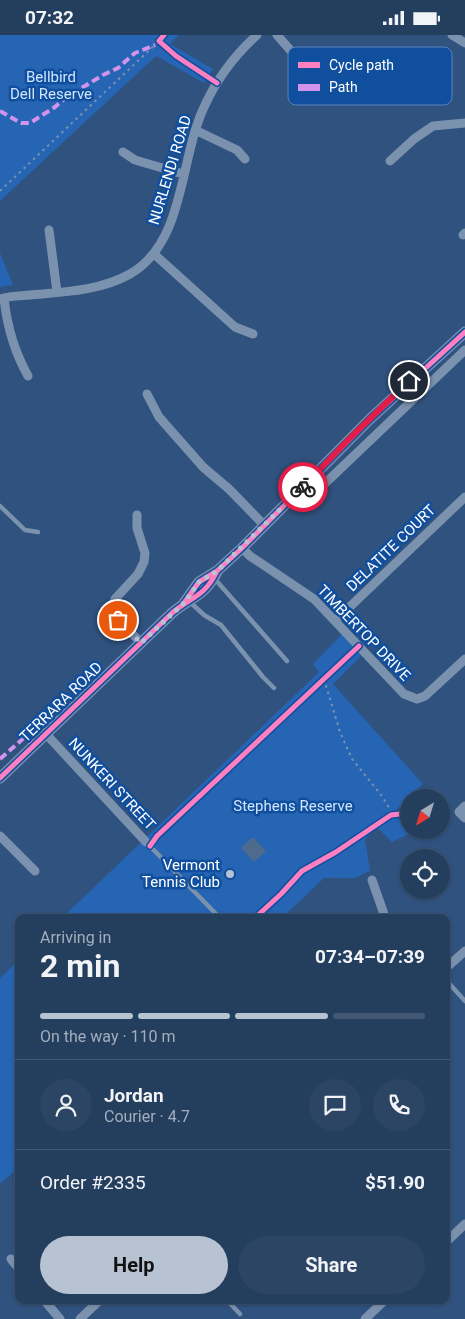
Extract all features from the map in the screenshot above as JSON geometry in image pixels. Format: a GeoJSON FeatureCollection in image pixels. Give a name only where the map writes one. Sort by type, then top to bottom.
{"type":"FeatureCollection","features":[{"type":"Feature","properties":{"kind":"main road","name":"TERRARA ROAD"},"geometry":{"type":"LineString","coordinates":[[0,778],[186,601],[199,582],[214,574],[242,548],[370,419],[465,334]]}},
{"type":"Feature","properties":{"kind":"street","name":"NURLENDI ROAD"},"geometry":{"type":"LineString","coordinates":[[2,299],[98,287],[114,282],[142,266],[154,254],[166,234],[173,215],[195,130],[204,105],[233,61],[257,35]]}},
{"type":"Feature","properties":{"kind":"street"},"geometry":{"type":"LineString","coordinates":[[277,35],[288,48]]}},
{"type":"Feature","properties":{"kind":"street"},"geometry":{"type":"LineString","coordinates":[[452,35],[465,43]]}},
{"type":"Feature","properties":{"kind":"street"},"geometry":{"type":"LineString","coordinates":[[390,161],[414,139],[433,127],[465,123]]}},
{"type":"Feature","properties":{"kind":"street"},"geometry":{"type":"LineString","coordinates":[[195,130],[237,150],[245,159]]}},
{"type":"Feature","properties":{"kind":"street"},"geometry":{"type":"LineString","coordinates":[[123,152],[135,161],[183,174]]}},
{"type":"Feature","properties":{"kind":"street"},"geometry":{"type":"LineString","coordinates":[[50,230],[57,292]]}},
{"type":"Feature","properties":{"kind":"street"},"geometry":{"type":"LineString","coordinates":[[154,254],[235,327],[252,334]]}},
{"type":"Feature","properties":{"kind":"street"},"geometry":{"type":"LineString","coordinates":[[2,299],[10,338],[18,359],[28,376]]}},
{"type":"Feature","properties":{"kind":"street"},"geometry":{"type":"LineString","coordinates":[[297,493],[306,496],[316,492],[465,350]]}},
{"type":"Feature","properties":{"kind":"street"},"geometry":{"type":"LineString","coordinates":[[147,394],[159,417],[203,467],[229,489],[265,526]]}},
{"type":"Feature","properties":{"kind":"street","name":"DELATITE COURT"},"geometry":{"type":"LineString","coordinates":[[336,620],[465,497]]}},
{"type":"Feature","properties":{"kind":"street"},"geometry":{"type":"LineString","coordinates":[[137,515],[137,528],[144,553],[144,562],[138,574],[115,599],[113,608],[118,620],[141,643]]}},
{"type":"Feature","properties":{"kind":"street","name":"TIMBERTOP DRIVE"},"geometry":{"type":"LineString","coordinates":[[242,548],[250,556],[314,599],[336,620],[404,694],[418,699],[426,696],[465,659]]}},
{"type":"Feature","properties":{"kind":"street","name":"NUNKERI STREET"},"geometry":{"type":"LineString","coordinates":[[46,735],[146,842]]}},
{"type":"Feature","properties":{"kind":"street"},"geometry":{"type":"LineString","coordinates":[[465,806],[459,811],[465,818]]}},
{"type":"Feature","properties":{"kind":"street"},"geometry":{"type":"LineString","coordinates":[[0,836],[35,871]]}},
{"type":"Feature","properties":{"kind":"street"},"geometry":{"type":"LineString","coordinates":[[372,880],[384,914]]}},
{"type":"Feature","properties":{"kind":"street"},"geometry":{"type":"LineString","coordinates":[[450,965],[465,951]]}},
{"type":"Feature","properties":{"kind":"street"},"geometry":{"type":"LineString","coordinates":[[450,1238],[465,1224]]}},
{"type":"Feature","properties":{"kind":"street"},"geometry":{"type":"LineString","coordinates":[[10,1259],[15,1265]]}},
{"type":"Feature","properties":{"kind":"street"},"geometry":{"type":"LineString","coordinates":[[47,1304],[60,1319]]}},
{"type":"Feature","properties":{"kind":"street"},"geometry":{"type":"LineString","coordinates":[[80,1319],[96,1304]]}},
{"type":"Feature","properties":{"kind":"street"},"geometry":{"type":"LineString","coordinates":[[365,1319],[381,1304]]}},
{"type":"Feature","properties":{"kind":"lane"},"geometry":{"type":"LineString","coordinates":[[0,506],[25,529],[38,532]]}},
{"type":"Feature","properties":{"kind":"lane"},"geometry":{"type":"LineString","coordinates":[[214,574],[287,661]]}},
{"type":"Feature","properties":{"kind":"lane"},"geometry":{"type":"LineString","coordinates":[[186,601],[221,625],[274,688]]}},
{"type":"Feature","properties":{"kind":"lane","name":"NUNKERI STREET"},"geometry":{"type":"LineString","coordinates":[[146,842],[216,914]]}},
{"type":"Feature","properties":{"kind":"lane"},"geometry":{"type":"LineString","coordinates":[[450,984],[465,1001]]}},
{"type":"Feature","properties":{"kind":"lane"},"geometry":{"type":"LineString","coordinates":[[231,1304],[240,1314]]}},
{"type":"Feature","properties":{"kind":"path"},"geometry":{"type":"LineString","coordinates":[[0,191],[164,35]]}},
{"type":"Feature","properties":{"kind":"path"},"geometry":{"type":"LineString","coordinates":[[159,41],[165,46]]}},
{"type":"Feature","properties":{"kind":"path"},"geometry":{"type":"LineString","coordinates":[[317,686],[331,672]]}},
{"type":"Feature","properties":{"kind":"path"},"geometry":{"type":"LineString","coordinates":[[324,679],[340,732],[352,759],[382,796],[391,815]]}},
{"type":"Feature","properties":{"kind":"path"},"geometry":{"type":"LineString","coordinates":[[385,819],[391,815],[400,814]]}},
{"type":"Feature","properties":{"kind":"green space","name":"Bellbird Dell Reserve"},"geometry":{"type":"Polygon","coordinates":[[[0,35],[179,35],[170,44],[213,69],[204,83],[156,56],[0,201],[0,35]]]}},
{"type":"Feature","properties":{"kind":"green space"},"geometry":{"type":"Polygon","coordinates":[[[0,253],[13,285],[0,287],[0,253]]]}},
{"type":"Feature","properties":{"kind":"green space","name":"Stephens Reserve"},"geometry":{"type":"Polygon","coordinates":[[[342,634],[361,656],[333,684],[423,784],[418,789],[400,789],[400,806],[395,811],[400,811],[400,838],[392,842],[377,827],[365,839],[370,871],[355,878],[324,878],[286,914],[66,914],[319,672],[313,664],[342,634]]]}},
{"type":"Feature","properties":{"kind":"green space"},"geometry":{"type":"Polygon","coordinates":[[[15,964],[15,1171],[0,1184],[0,978],[15,964]]]}},
{"type":"Feature","properties":{"kind":"building"},"geometry":{"type":"Polygon","coordinates":[[[253,837],[266,851],[254,862],[241,848],[253,837]]]}},
{"type":"Feature","properties":{"kind":"marked path"},"geometry":{"type":"LineString","coordinates":[[0,111],[21,123],[30,123],[55,107],[65,98],[118,68],[135,53],[155,45]]}},
{"type":"Feature","properties":{"kind":"marked path"},"geometry":{"type":"LineString","coordinates":[[0,759],[25,737],[34,746]]}},
{"type":"Feature","properties":{"kind":"cycle path"},"geometry":{"type":"LineString","coordinates":[[164,35],[159,41],[176,56],[217,83]]}},
{"type":"Feature","properties":{"kind":"cycle path"},"geometry":{"type":"LineString","coordinates":[[184,603],[199,582],[217,571],[242,548],[370,419],[465,332]]}},
{"type":"Feature","properties":{"kind":"cycle path"},"geometry":{"type":"LineString","coordinates":[[0,778],[172,613],[202,592],[216,573]]}},
{"type":"Feature","properties":{"kind":"cycle path"},"geometry":{"type":"LineString","coordinates":[[150,846],[157,836],[359,646]]}},
{"type":"Feature","properties":{"kind":"cycle path"},"geometry":{"type":"LineString","coordinates":[[259,914],[302,871],[336,852],[391,815],[400,814]]}},
{"type":"Feature","properties":{"kind":"way so far"},"geometry":{"type":"LineString","coordinates":[[118,620],[141,643],[184,603],[199,582],[217,571],[303,487]]}},
{"type":"Feature","properties":{"kind":"place","name":"Vermont Tennis Club"},"geometry":{"type":"Point","coordinates":[230,874]}},
{"type":"Feature","properties":{"kind":"route"},"geometry":{"type":"LineString","coordinates":[[303,487],[409,381]]}}]}
